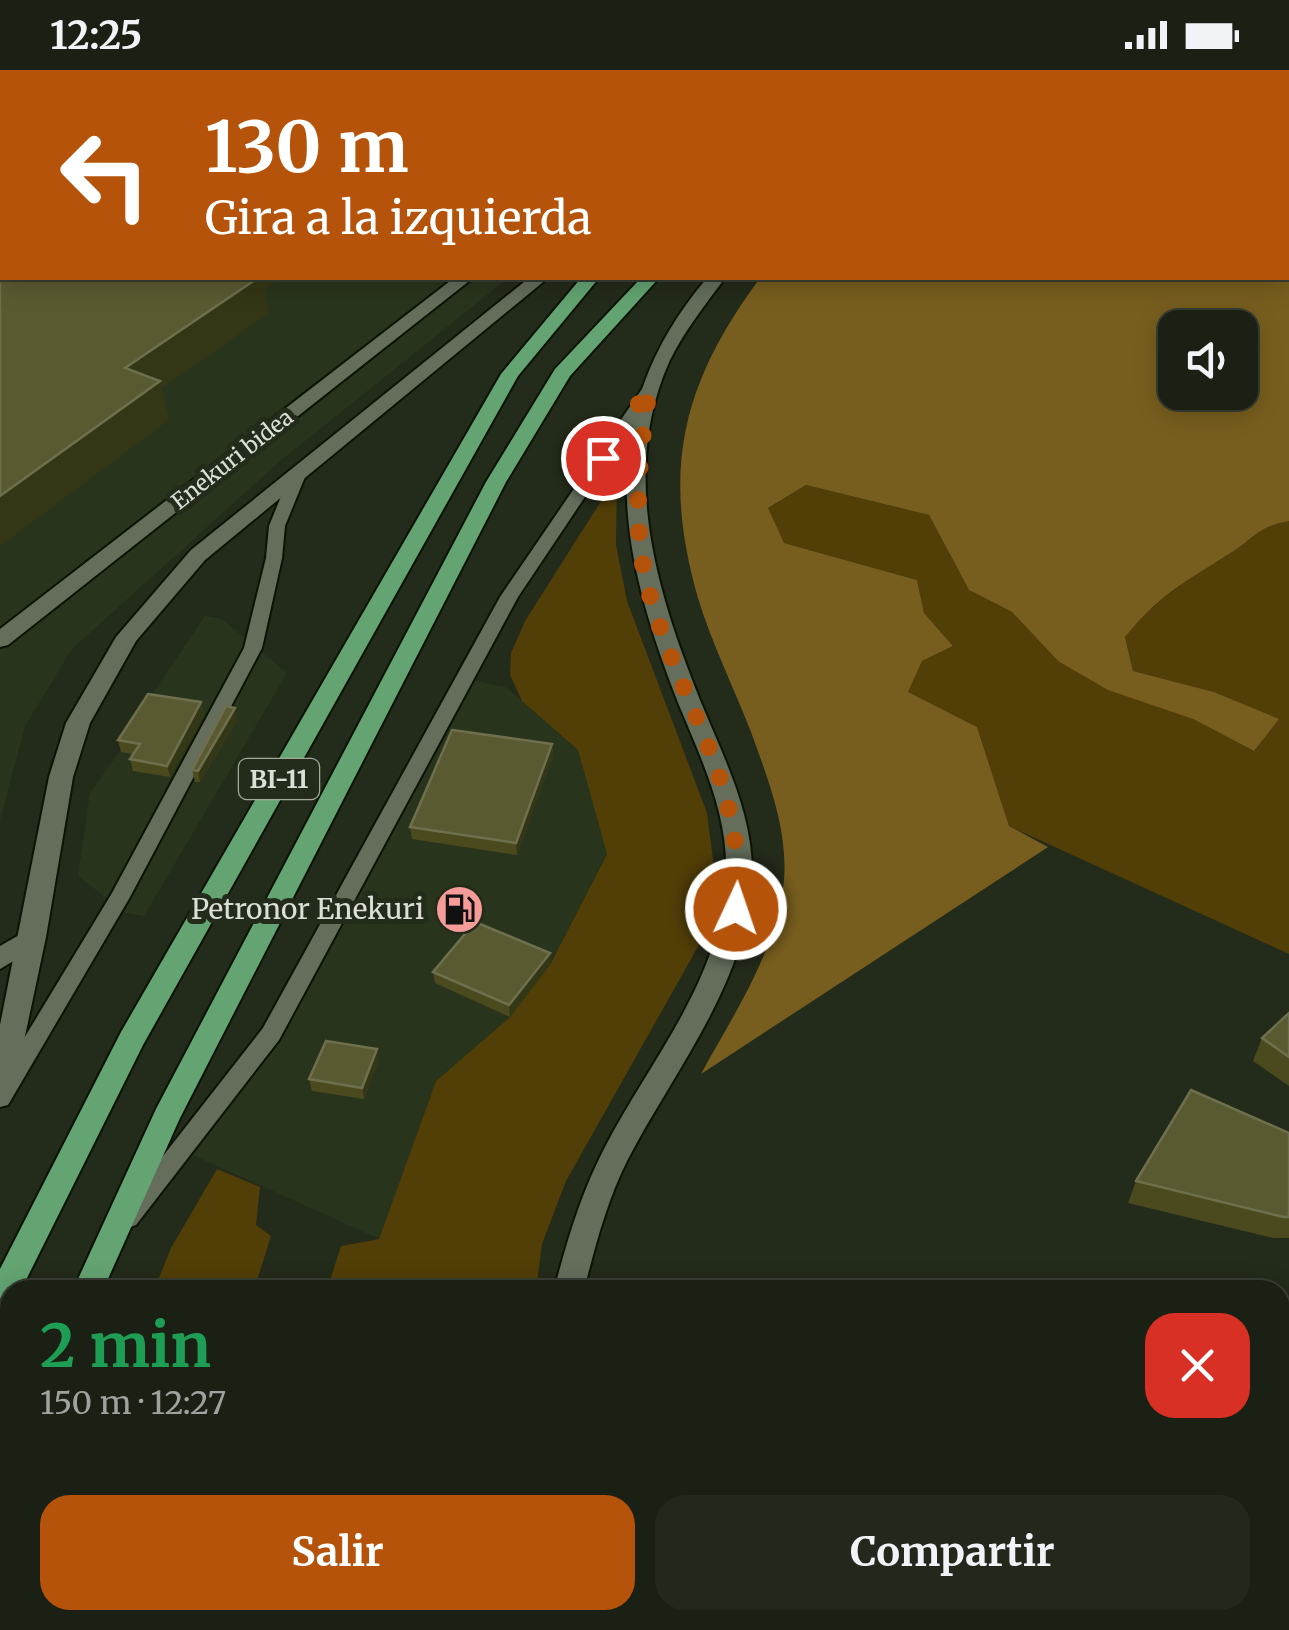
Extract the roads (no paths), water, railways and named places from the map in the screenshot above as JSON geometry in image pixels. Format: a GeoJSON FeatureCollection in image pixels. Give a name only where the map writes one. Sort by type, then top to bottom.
{"type":"FeatureCollection","features":[{"type":"Feature","properties":{"kind":"main road","name":"BI-11"},"geometry":{"type":"LineString","coordinates":[[10,1280],[132,1040],[510,374],[588,280]]}},
{"type":"Feature","properties":{"kind":"main road","name":"BI-11"},"geometry":{"type":"LineString","coordinates":[[92,1280],[166,1117],[496,482],[562,374],[648,280]]}},
{"type":"Feature","properties":{"kind":"street","name":"Enekuri bidea"},"geometry":{"type":"LineString","coordinates":[[0,640],[461,280]]}},
{"type":"Feature","properties":{"kind":"street"},"geometry":{"type":"LineString","coordinates":[[0,1088],[62,777],[78,723],[127,636],[198,555],[537,280]]}},
{"type":"Feature","properties":{"kind":"street"},"geometry":{"type":"LineString","coordinates":[[572,1280],[588,1218],[614,1156],[724,958],[739,874],[737,836],[722,782],[651,599],[638,526],[636,475],[649,389],[676,334],[715,280]]}},
{"type":"Feature","properties":{"kind":"street"},"geometry":{"type":"LineString","coordinates":[[0,958],[33,937]]}},
{"type":"Feature","properties":{"kind":"lane"},"geometry":{"type":"LineString","coordinates":[[107,1243],[184,1151],[271,1034],[510,597],[649,389]]}},
{"type":"Feature","properties":{"kind":"lane"},"geometry":{"type":"LineString","coordinates":[[0,1098],[120,898],[253,648],[274,558],[277,526],[299,472]]}},
{"type":"Feature","properties":{"kind":"place","name":"Petronor Enekuri"},"geometry":{"type":"Point","coordinates":[459,909]}}]}
